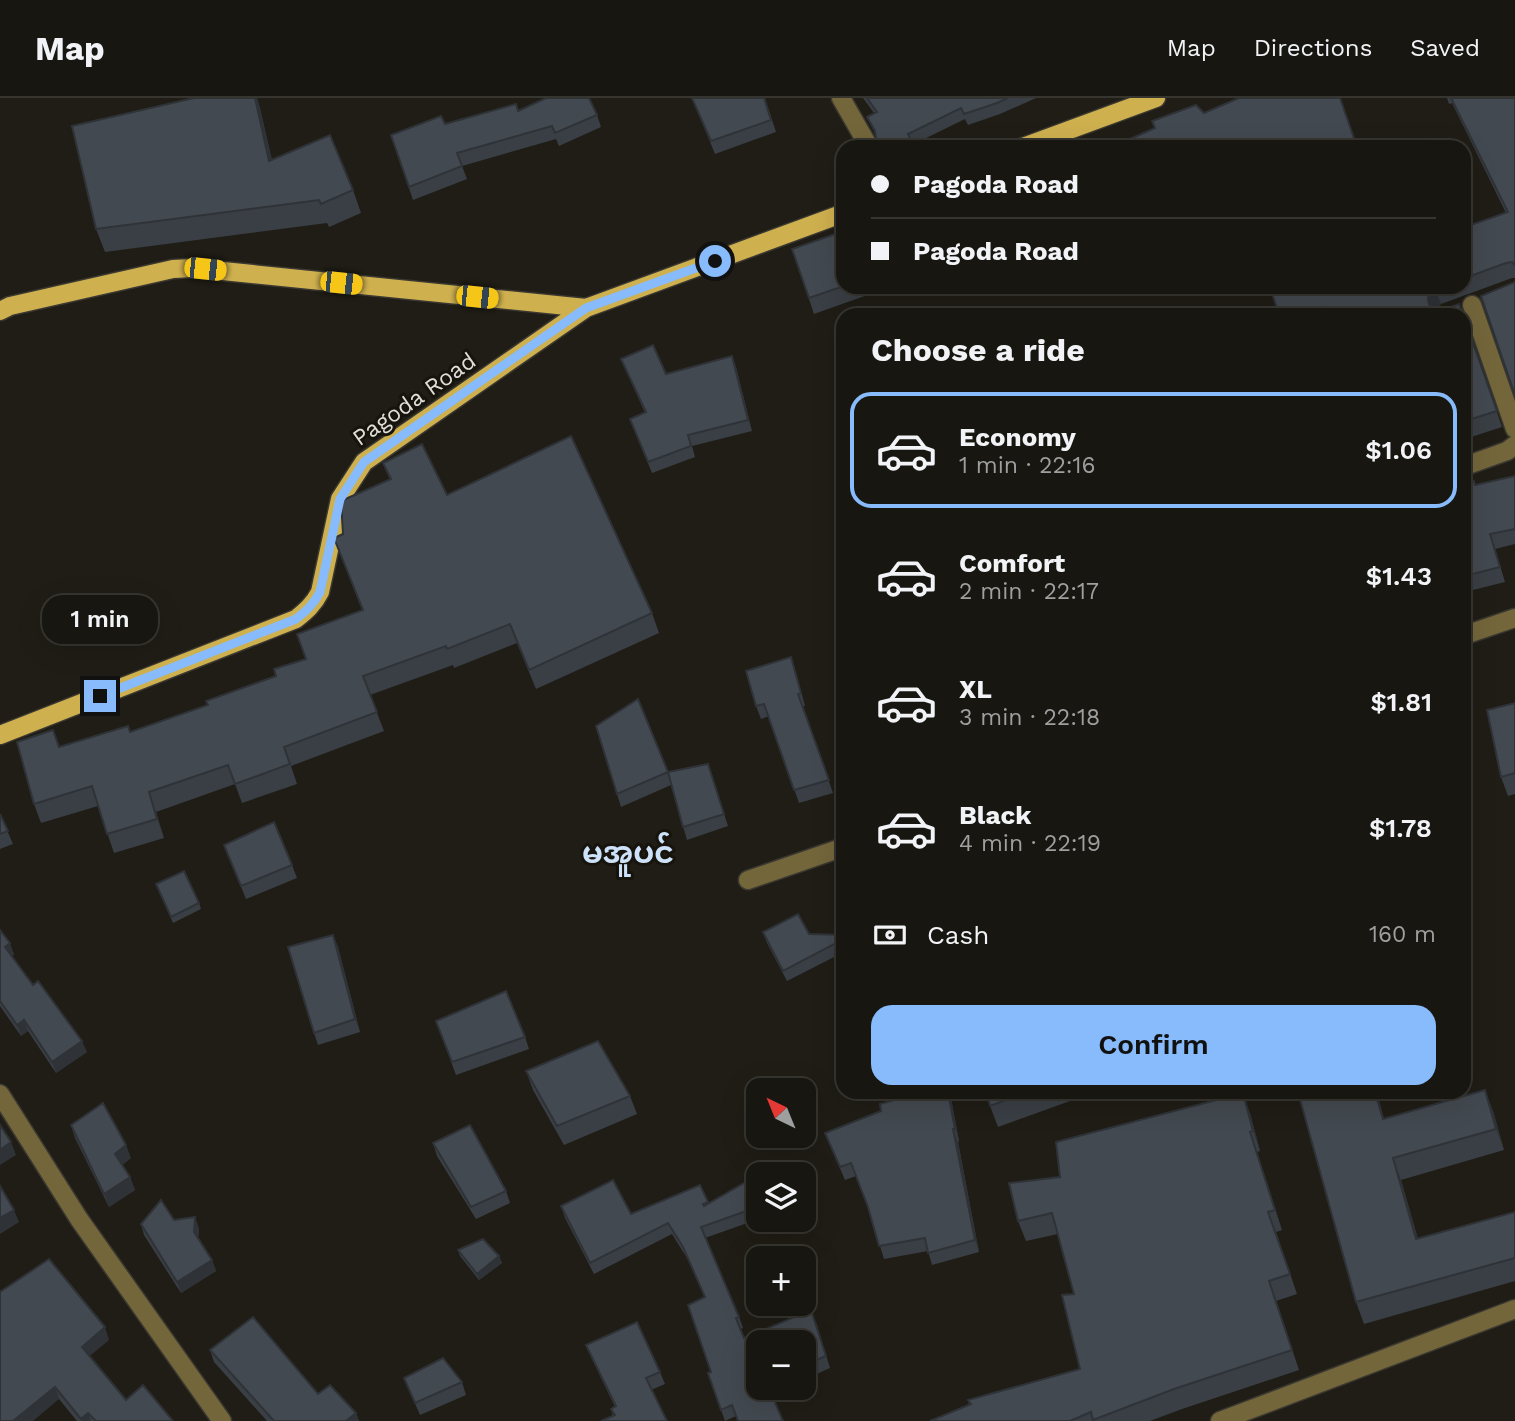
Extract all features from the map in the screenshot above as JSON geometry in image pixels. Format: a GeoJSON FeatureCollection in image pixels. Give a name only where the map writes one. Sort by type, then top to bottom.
{"type":"FeatureCollection","features":[{"type":"Feature","properties":{"kind":"main road"},"geometry":{"type":"LineString","coordinates":[[1042,140],[1156,98]]}},
{"type":"Feature","properties":{"kind":"main road","name":"Pagoda Road"},"geometry":{"type":"LineString","coordinates":[[0,735],[296,619],[308,610],[320,592],[340,499],[364,462],[586,308],[836,216]]}},
{"type":"Feature","properties":{"kind":"main road","name":"Pagoda Road"},"geometry":{"type":"LineString","coordinates":[[0,311],[10,306],[159,272],[192,268],[586,308]]}},
{"type":"Feature","properties":{"kind":"street"},"geometry":{"type":"LineString","coordinates":[[841,98],[865,140]]}},
{"type":"Feature","properties":{"kind":"street"},"geometry":{"type":"LineString","coordinates":[[1464,308],[1477,303],[1515,429]]}},
{"type":"Feature","properties":{"kind":"street"},"geometry":{"type":"LineString","coordinates":[[1471,464],[1507,451],[1515,445]]}},
{"type":"Feature","properties":{"kind":"street"},"geometry":{"type":"LineString","coordinates":[[1471,633],[1515,618]]}},
{"type":"Feature","properties":{"kind":"street"},"geometry":{"type":"LineString","coordinates":[[748,880],[836,850]]}},
{"type":"Feature","properties":{"kind":"street"},"geometry":{"type":"LineString","coordinates":[[0,1094],[79,1219],[222,1421]]}},
{"type":"Feature","properties":{"kind":"street"},"geometry":{"type":"LineString","coordinates":[[1220,1421],[1515,1309]]}},
{"type":"Feature","properties":{"kind":"building"},"geometry":{"type":"Polygon","coordinates":[[[194,98],[255,98],[269,161],[330,135],[353,190],[321,204],[319,200],[96,229],[72,126],[194,98]]]}},
{"type":"Feature","properties":{"kind":"building"},"geometry":{"type":"Polygon","coordinates":[[[546,98],[589,98],[597,115],[555,133],[552,126],[457,153],[462,166],[409,187],[391,135],[441,116],[445,124],[516,104],[518,111],[546,98]]]}},
{"type":"Feature","properties":{"kind":"building"},"geometry":{"type":"Polygon","coordinates":[[[692,98],[764,98],[771,120],[711,141],[692,98]]]}},
{"type":"Feature","properties":{"kind":"building"},"geometry":{"type":"Polygon","coordinates":[[[867,98],[1008,98],[964,114],[961,108],[908,134],[911,140],[876,140],[867,117],[877,112],[867,98]]]}},
{"type":"Feature","properties":{"kind":"building"},"geometry":{"type":"Polygon","coordinates":[[[1239,98],[1340,98],[1355,140],[1128,140],[1155,128],[1152,121],[1196,105],[1204,113],[1239,98]]]}},
{"type":"Feature","properties":{"kind":"building"},"geometry":{"type":"Polygon","coordinates":[[[1451,98],[1515,98],[1515,265],[1512,262],[1506,263],[1471,276],[1471,225],[1508,212],[1451,98]]]}},
{"type":"Feature","properties":{"kind":"building"},"geometry":{"type":"Polygon","coordinates":[[[836,234],[836,289],[809,298],[792,249],[836,234]]]}},
{"type":"Feature","properties":{"kind":"building"},"geometry":{"type":"Polygon","coordinates":[[[1515,282],[1515,395],[1481,296],[1515,282]]]}},
{"type":"Feature","properties":{"kind":"building"},"geometry":{"type":"Polygon","coordinates":[[[1272,294],[1430,294],[1429,304],[1432,308],[1326,307],[1277,308],[1272,294]]]}},
{"type":"Feature","properties":{"kind":"building"},"geometry":{"type":"Polygon","coordinates":[[[1471,337],[1497,411],[1471,419],[1471,337]]]}},
{"type":"Feature","properties":{"kind":"building"},"geometry":{"type":"Polygon","coordinates":[[[653,345],[666,374],[732,356],[748,420],[688,435],[691,446],[648,462],[630,419],[646,412],[621,359],[653,345]]]}},
{"type":"Feature","properties":{"kind":"building"},"geometry":{"type":"Polygon","coordinates":[[[571,436],[652,613],[529,670],[510,624],[447,649],[446,646],[363,676],[377,712],[284,747],[290,764],[235,784],[228,765],[149,792],[157,819],[107,834],[92,786],[34,804],[17,742],[53,730],[59,747],[128,726],[130,732],[208,705],[206,701],[276,676],[274,669],[306,659],[297,634],[363,610],[334,538],[343,534],[341,501],[391,479],[383,463],[422,444],[447,495],[571,436]]]}},
{"type":"Feature","properties":{"kind":"building"},"geometry":{"type":"Polygon","coordinates":[[[1515,476],[1515,529],[1490,534],[1500,567],[1471,574],[1471,482],[1474,481],[1475,485],[1515,476]]]}},
{"type":"Feature","properties":{"kind":"building"},"geometry":{"type":"Polygon","coordinates":[[[791,657],[801,693],[798,694],[829,780],[794,790],[764,704],[756,706],[746,671],[791,657]]]}},
{"type":"Feature","properties":{"kind":"building"},"geometry":{"type":"Polygon","coordinates":[[[638,699],[668,772],[617,794],[596,726],[638,699]]]}},
{"type":"Feature","properties":{"kind":"building"},"geometry":{"type":"Polygon","coordinates":[[[1515,703],[1515,773],[1501,777],[1487,710],[1515,703]]]}},
{"type":"Feature","properties":{"kind":"building"},"geometry":{"type":"Polygon","coordinates":[[[708,764],[724,814],[683,827],[668,772],[708,764]]]}},
{"type":"Feature","properties":{"kind":"building"},"geometry":{"type":"Polygon","coordinates":[[[0,814],[8,831],[0,834],[0,814]]]}},
{"type":"Feature","properties":{"kind":"building"},"geometry":{"type":"Polygon","coordinates":[[[274,822],[292,865],[241,886],[224,845],[274,822]]]}},
{"type":"Feature","properties":{"kind":"building"},"geometry":{"type":"Polygon","coordinates":[[[184,871],[199,903],[171,917],[156,884],[184,871]]]}},
{"type":"Feature","properties":{"kind":"building"},"geometry":{"type":"Polygon","coordinates":[[[798,914],[809,934],[836,935],[836,943],[783,971],[763,932],[798,914]]]}},
{"type":"Feature","properties":{"kind":"building"},"geometry":{"type":"Polygon","coordinates":[[[0,930],[10,943],[5,947],[33,985],[38,981],[82,1041],[52,1062],[24,1020],[17,1025],[0,1001],[0,930]]]}},
{"type":"Feature","properties":{"kind":"building"},"geometry":{"type":"Polygon","coordinates":[[[333,935],[355,1019],[314,1033],[288,947],[333,935]]]}},
{"type":"Feature","properties":{"kind":"building"},"geometry":{"type":"Polygon","coordinates":[[[506,991],[525,1037],[452,1062],[436,1021],[506,991]]]}},
{"type":"Feature","properties":{"kind":"building"},"geometry":{"type":"Polygon","coordinates":[[[598,1041],[630,1096],[557,1126],[526,1071],[598,1041]]]}},
{"type":"Feature","properties":{"kind":"building"},"geometry":{"type":"Polygon","coordinates":[[[1485,1090],[1496,1129],[1393,1158],[1416,1239],[1515,1212],[1515,1258],[1356,1302],[1300,1099],[1377,1099],[1383,1119],[1453,1099],[1471,1099],[1471,1094],[1485,1090]]]}},
{"type":"Feature","properties":{"kind":"building"},"geometry":{"type":"Polygon","coordinates":[[[898,1099],[949,1099],[975,1240],[928,1253],[925,1238],[879,1246],[851,1163],[840,1167],[825,1133],[881,1111],[880,1104],[898,1099]]]}},
{"type":"Feature","properties":{"kind":"building"},"geometry":{"type":"Polygon","coordinates":[[[988,1099],[1008,1099],[990,1106],[988,1099]]]}},
{"type":"Feature","properties":{"kind":"building"},"geometry":{"type":"Polygon","coordinates":[[[1220,1099],[1245,1099],[1253,1131],[1250,1132],[1275,1210],[1268,1212],[1290,1274],[1269,1281],[1292,1350],[1174,1389],[1093,1420],[1091,1412],[1070,1421],[930,1421],[971,1404],[968,1400],[1080,1369],[1062,1295],[1074,1294],[1052,1213],[1018,1221],[1009,1183],[1060,1177],[1056,1142],[1220,1099]]]}},
{"type":"Feature","properties":{"kind":"building"},"geometry":{"type":"Polygon","coordinates":[[[103,1103],[126,1145],[115,1154],[130,1177],[104,1194],[71,1125],[103,1103]]]}},
{"type":"Feature","properties":{"kind":"building"},"geometry":{"type":"Polygon","coordinates":[[[0,1125],[11,1142],[0,1150],[0,1125]]]}},
{"type":"Feature","properties":{"kind":"building"},"geometry":{"type":"Polygon","coordinates":[[[470,1125],[506,1191],[471,1207],[433,1143],[470,1125]]]}},
{"type":"Feature","properties":{"kind":"building"},"geometry":{"type":"Polygon","coordinates":[[[613,1180],[631,1214],[700,1185],[708,1202],[703,1204],[704,1206],[746,1182],[746,1211],[701,1227],[739,1317],[736,1318],[744,1338],[746,1337],[746,1400],[774,1400],[783,1421],[738,1421],[732,1405],[721,1410],[688,1305],[705,1297],[683,1247],[668,1223],[590,1263],[561,1206],[613,1180]]]}},
{"type":"Feature","properties":{"kind":"building"},"geometry":{"type":"Polygon","coordinates":[[[0,1186],[14,1210],[0,1218],[0,1186]]]}},
{"type":"Feature","properties":{"kind":"building"},"geometry":{"type":"Polygon","coordinates":[[[161,1200],[174,1220],[195,1217],[194,1232],[212,1260],[177,1282],[141,1224],[161,1200]]]}},
{"type":"Feature","properties":{"kind":"building"},"geometry":{"type":"Polygon","coordinates":[[[483,1239],[499,1256],[477,1274],[458,1250],[483,1239]]]}},
{"type":"Feature","properties":{"kind":"building"},"geometry":{"type":"Polygon","coordinates":[[[49,1259],[105,1327],[82,1347],[126,1400],[143,1385],[173,1421],[96,1421],[88,1413],[81,1419],[55,1387],[13,1421],[0,1421],[0,1292],[49,1259]]]}},
{"type":"Feature","properties":{"kind":"building"},"geometry":{"type":"Polygon","coordinates":[[[797,1316],[813,1316],[826,1356],[816,1360],[816,1330],[763,1330],[797,1316]]]}},
{"type":"Feature","properties":{"kind":"building"},"geometry":{"type":"Polygon","coordinates":[[[253,1317],[318,1394],[330,1385],[356,1413],[346,1421],[274,1421],[210,1350],[253,1317]]]}},
{"type":"Feature","properties":{"kind":"building"},"geometry":{"type":"Polygon","coordinates":[[[637,1322],[660,1372],[646,1378],[667,1421],[601,1421],[615,1415],[611,1409],[616,1406],[586,1345],[637,1322]]]}},
{"type":"Feature","properties":{"kind":"building"},"geometry":{"type":"Polygon","coordinates":[[[443,1358],[462,1382],[415,1403],[404,1378],[443,1358]]]}},
{"type":"Feature","properties":{"kind":"district","name":"မအူပင်"},"geometry":{"type":"Point","coordinates":[628,853]}},
{"type":"Feature","properties":{"kind":"route"},"geometry":{"type":"LineString","coordinates":[[100,696],[296,619],[308,610],[320,592],[340,499],[364,462],[586,308],[715,261]]}}]}
